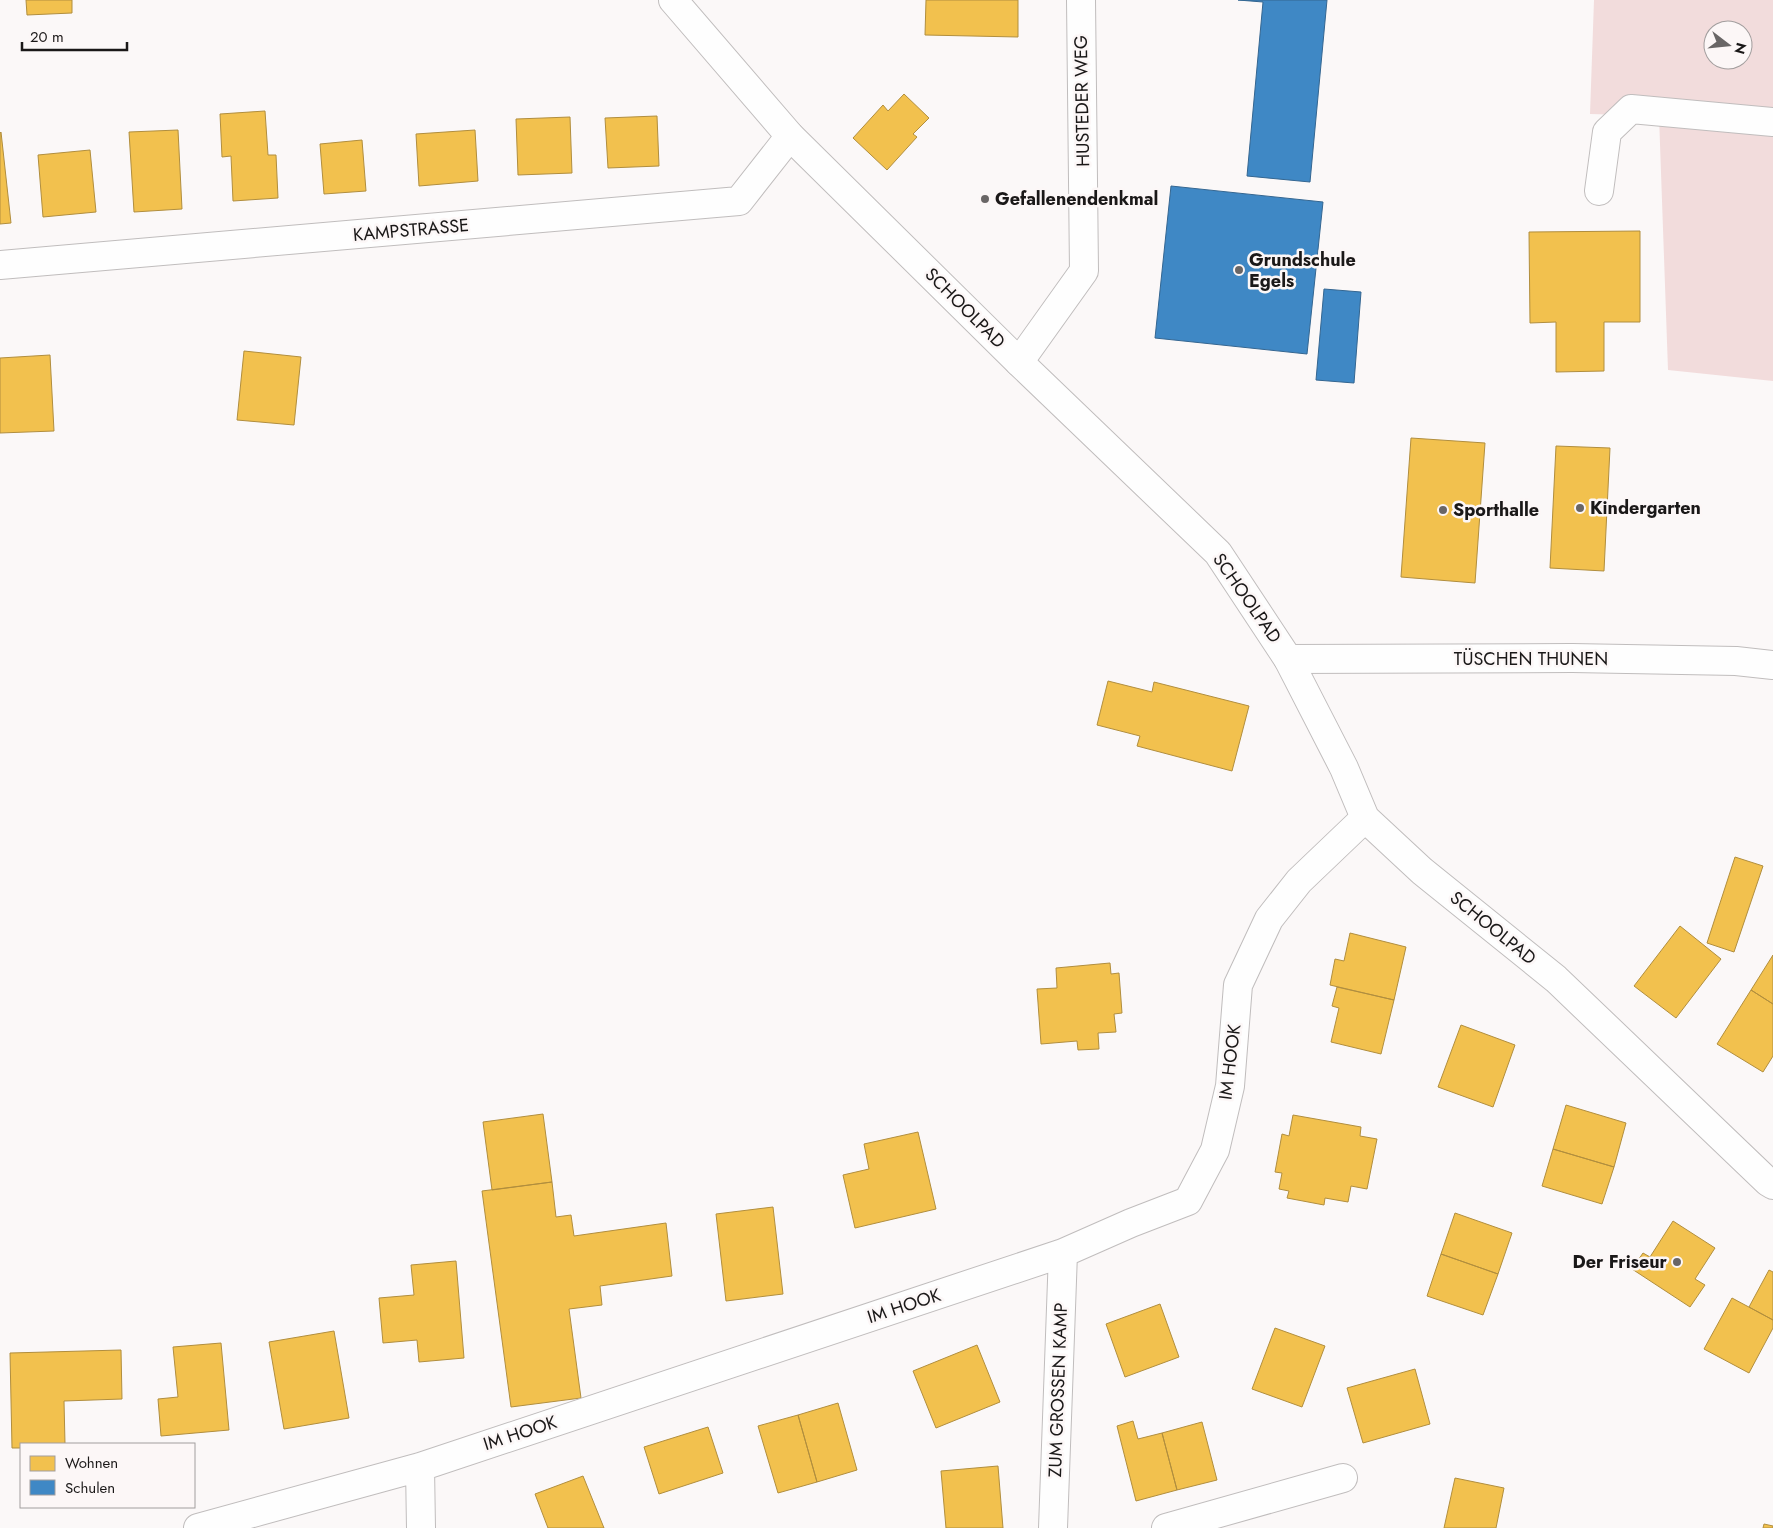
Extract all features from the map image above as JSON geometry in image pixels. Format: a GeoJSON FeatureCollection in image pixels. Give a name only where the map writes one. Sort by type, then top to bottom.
{"type":"FeatureCollection","features":[{"type":"Feature","properties":{"kind":"street","name":"SCHOOLPAD"},"geometry":{"type":"LineString","coordinates":[[673,0],[790,136],[1019,362],[1218,553],[1288,659],[1344,768],[1365,818],[1422,871],[1556,979],[1773,1185]]}},
{"type":"Feature","properties":{"kind":"street","name":"HUSTEDER WEG"},"geometry":{"type":"LineString","coordinates":[[1019,362],[1084,272],[1081,0]]}},
{"type":"Feature","properties":{"kind":"street"},"geometry":{"type":"LineString","coordinates":[[1599,191],[1607,132],[1631,109],[1773,122]]}},
{"type":"Feature","properties":{"kind":"street","name":"KAMPSTRASSE"},"geometry":{"type":"LineString","coordinates":[[0,265],[739,201],[790,136]]}},
{"type":"Feature","properties":{"kind":"street","name":"TÜSCHEN THUNEN"},"geometry":{"type":"LineString","coordinates":[[1288,659],[1572,658],[1736,661],[1773,664]]}},
{"type":"Feature","properties":{"kind":"street","name":"IM HOOK"},"geometry":{"type":"LineString","coordinates":[[198,1528],[420,1466],[1063,1253],[1131,1223],[1188,1202],[1215,1150],[1228,1095],[1235,1037],[1238,985],[1269,919],[1299,881],[1365,818]]}},
{"type":"Feature","properties":{"kind":"street","name":"ZUM GROSSEN KAMP"},"geometry":{"type":"LineString","coordinates":[[1052,1528],[1063,1253]]}},
{"type":"Feature","properties":{"kind":"street"},"geometry":{"type":"LineString","coordinates":[[420,1466],[421,1528]]}},
{"type":"Feature","properties":{"kind":"street"},"geometry":{"type":"LineString","coordinates":[[1166,1528],[1343,1478]]}},
{"type":"Feature","properties":{"kind":"shaded area"},"geometry":{"type":"Polygon","coordinates":[[[1594,0],[1773,0],[1773,381],[1668,370],[1659,116],[1590,114],[1594,0]]]}},
{"type":"Feature","properties":{"kind":"building: Wohnen"},"geometry":{"type":"Polygon","coordinates":[[[26,0],[72,0],[72,13],[27,15],[26,0]]]}},
{"type":"Feature","properties":{"kind":"building: Wohnen"},"geometry":{"type":"Polygon","coordinates":[[[926,0],[1018,0],[1018,37],[925,35],[926,0]]]}},
{"type":"Feature","properties":{"kind":"building: Wohnen"},"geometry":{"type":"Polygon","coordinates":[[[904,94],[929,118],[913,134],[917,137],[887,170],[853,138],[883,105],[888,111],[904,94]]]}},
{"type":"Feature","properties":{"kind":"building: Wohnen"},"geometry":{"type":"Polygon","coordinates":[[[265,111],[268,155],[276,155],[278,198],[233,201],[231,156],[222,157],[220,114],[265,111]]]}},
{"type":"Feature","properties":{"kind":"building: Wohnen"},"geometry":{"type":"Polygon","coordinates":[[[657,116],[659,166],[608,168],[605,118],[657,116]]]}},
{"type":"Feature","properties":{"kind":"building: Wohnen"},"geometry":{"type":"Polygon","coordinates":[[[570,117],[572,173],[518,175],[516,119],[570,117]]]}},
{"type":"Feature","properties":{"kind":"building: Wohnen"},"geometry":{"type":"Polygon","coordinates":[[[178,130],[182,209],[134,212],[129,132],[178,130]]]}},
{"type":"Feature","properties":{"kind":"building: Wohnen"},"geometry":{"type":"Polygon","coordinates":[[[475,130],[478,181],[419,186],[416,134],[475,130]]]}},
{"type":"Feature","properties":{"kind":"building: Wohnen"},"geometry":{"type":"Polygon","coordinates":[[[0,133],[11,223],[0,224],[0,133]]]}},
{"type":"Feature","properties":{"kind":"building: Wohnen"},"geometry":{"type":"Polygon","coordinates":[[[362,140],[366,191],[324,194],[320,144],[362,140]]]}},
{"type":"Feature","properties":{"kind":"building: Wohnen"},"geometry":{"type":"Polygon","coordinates":[[[90,150],[96,212],[43,217],[38,155],[90,150]]]}},
{"type":"Feature","properties":{"kind":"building: Wohnen"},"geometry":{"type":"Polygon","coordinates":[[[1640,231],[1640,322],[1604,322],[1604,371],[1556,372],[1556,322],[1530,323],[1529,232],[1640,231]]]}},
{"type":"Feature","properties":{"kind":"building: Wohnen"},"geometry":{"type":"Polygon","coordinates":[[[244,351],[301,357],[294,425],[237,420],[244,351]]]}},
{"type":"Feature","properties":{"kind":"building: Wohnen"},"geometry":{"type":"Polygon","coordinates":[[[50,355],[54,431],[0,433],[0,358],[50,355]]]}},
{"type":"Feature","properties":{"kind":"building: Wohnen","name":"Sporthalle"},"geometry":{"type":"Polygon","coordinates":[[[1411,438],[1485,443],[1475,583],[1401,577],[1411,438]]]}},
{"type":"Feature","properties":{"kind":"building: Wohnen","name":"Kindergarten"},"geometry":{"type":"Polygon","coordinates":[[[1556,446],[1610,448],[1604,571],[1550,568],[1556,446]]]}},
{"type":"Feature","properties":{"kind":"building: Wohnen"},"geometry":{"type":"Polygon","coordinates":[[[1108,681],[1152,692],[1154,682],[1249,706],[1232,771],[1137,746],[1140,736],[1097,725],[1108,681]]]}},
{"type":"Feature","properties":{"kind":"building: Wohnen"},"geometry":{"type":"Polygon","coordinates":[[[1735,857],[1763,866],[1734,952],[1707,943],[1735,857]]]}},
{"type":"Feature","properties":{"kind":"building: Wohnen"},"geometry":{"type":"Polygon","coordinates":[[[1680,926],[1721,959],[1676,1018],[1634,986],[1680,926]]]}},
{"type":"Feature","properties":{"kind":"building: Wohnen"},"geometry":{"type":"Polygon","coordinates":[[[1350,933],[1406,947],[1394,1000],[1330,985],[1335,959],[1344,961],[1350,933]]]}},
{"type":"Feature","properties":{"kind":"building: Wohnen"},"geometry":{"type":"Polygon","coordinates":[[[1773,955],[1773,1004],[1751,990],[1773,955]]]}},
{"type":"Feature","properties":{"kind":"building: Wohnen"},"geometry":{"type":"Polygon","coordinates":[[[1110,963],[1111,974],[1119,973],[1122,1013],[1114,1014],[1116,1032],[1098,1033],[1099,1049],[1078,1050],[1077,1041],[1041,1044],[1037,989],[1057,988],[1056,968],[1110,963]]]}},
{"type":"Feature","properties":{"kind":"building: Wohnen"},"geometry":{"type":"Polygon","coordinates":[[[1337,987],[1394,1000],[1381,1054],[1331,1042],[1339,1008],[1332,1006],[1337,987]]]}},
{"type":"Feature","properties":{"kind":"building: Wohnen"},"geometry":{"type":"Polygon","coordinates":[[[1751,990],[1773,1004],[1773,1056],[1763,1072],[1717,1044],[1751,990]]]}},
{"type":"Feature","properties":{"kind":"building: Wohnen"},"geometry":{"type":"Polygon","coordinates":[[[1461,1025],[1515,1045],[1493,1107],[1438,1087],[1461,1025]]]}},
{"type":"Feature","properties":{"kind":"building: Wohnen"},"geometry":{"type":"Polygon","coordinates":[[[1566,1105],[1626,1123],[1614,1167],[1553,1149],[1566,1105]]]}},
{"type":"Feature","properties":{"kind":"building: Wohnen"},"geometry":{"type":"Polygon","coordinates":[[[543,1114],[552,1182],[492,1190],[483,1122],[543,1114]]]}},
{"type":"Feature","properties":{"kind":"building: Wohnen"},"geometry":{"type":"Polygon","coordinates":[[[1293,1115],[1361,1127],[1360,1136],[1377,1139],[1367,1189],[1351,1186],[1348,1202],[1325,1198],[1324,1205],[1287,1198],[1289,1191],[1279,1189],[1282,1173],[1275,1172],[1282,1134],[1289,1136],[1293,1115]]]}},
{"type":"Feature","properties":{"kind":"building: Wohnen"},"geometry":{"type":"Polygon","coordinates":[[[918,1132],[936,1209],[855,1228],[843,1175],[869,1169],[864,1144],[918,1132]]]}},
{"type":"Feature","properties":{"kind":"building: Wohnen"},"geometry":{"type":"Polygon","coordinates":[[[1553,1149],[1614,1167],[1602,1204],[1542,1186],[1553,1149]]]}},
{"type":"Feature","properties":{"kind":"building: Wohnen"},"geometry":{"type":"Polygon","coordinates":[[[552,1182],[556,1217],[571,1215],[574,1236],[666,1223],[672,1276],[600,1286],[602,1305],[569,1309],[581,1398],[511,1407],[482,1191],[552,1182]]]}},
{"type":"Feature","properties":{"kind":"building: Wohnen"},"geometry":{"type":"Polygon","coordinates":[[[773,1207],[783,1294],[726,1301],[716,1214],[773,1207]]]}},
{"type":"Feature","properties":{"kind":"building: Wohnen"},"geometry":{"type":"Polygon","coordinates":[[[1455,1213],[1512,1233],[1498,1274],[1441,1254],[1455,1213]]]}},
{"type":"Feature","properties":{"kind":"building: Wohnen"},"geometry":{"type":"Polygon","coordinates":[[[1673,1221],[1715,1248],[1695,1279],[1705,1285],[1690,1307],[1632,1269],[1643,1253],[1650,1257],[1673,1221]]]}},
{"type":"Feature","properties":{"kind":"building: Wohnen"},"geometry":{"type":"Polygon","coordinates":[[[1441,1254],[1498,1274],[1483,1315],[1427,1296],[1441,1254]]]}},
{"type":"Feature","properties":{"kind":"building: Wohnen"},"geometry":{"type":"Polygon","coordinates":[[[456,1261],[464,1358],[419,1362],[417,1340],[383,1343],[379,1298],[414,1295],[411,1265],[456,1261]]]}},
{"type":"Feature","properties":{"kind":"building: Wohnen"},"geometry":{"type":"Polygon","coordinates":[[[1769,1270],[1773,1272],[1773,1320],[1749,1307],[1769,1270]]]}},
{"type":"Feature","properties":{"kind":"building: Wohnen"},"geometry":{"type":"Polygon","coordinates":[[[1732,1298],[1773,1320],[1773,1328],[1749,1373],[1704,1349],[1732,1298]]]}},
{"type":"Feature","properties":{"kind":"building: Wohnen"},"geometry":{"type":"Polygon","coordinates":[[[1160,1304],[1179,1357],[1125,1377],[1106,1324],[1160,1304]]]}},
{"type":"Feature","properties":{"kind":"building: Wohnen"},"geometry":{"type":"Polygon","coordinates":[[[1275,1328],[1325,1346],[1302,1407],[1252,1389],[1275,1328]]]}},
{"type":"Feature","properties":{"kind":"building: Wohnen"},"geometry":{"type":"Polygon","coordinates":[[[334,1331],[349,1418],[284,1429],[269,1342],[334,1331]]]}},
{"type":"Feature","properties":{"kind":"building: Wohnen"},"geometry":{"type":"Polygon","coordinates":[[[221,1343],[229,1430],[161,1436],[158,1399],[178,1397],[173,1347],[221,1343]]]}},
{"type":"Feature","properties":{"kind":"building: Wohnen"},"geometry":{"type":"Polygon","coordinates":[[[977,1345],[1000,1402],[936,1428],[913,1371],[977,1345]]]}},
{"type":"Feature","properties":{"kind":"building: Wohnen"},"geometry":{"type":"Polygon","coordinates":[[[121,1350],[122,1399],[64,1401],[65,1443],[20,1443],[20,1448],[12,1448],[10,1353],[121,1350]]]}},
{"type":"Feature","properties":{"kind":"building: Wohnen"},"geometry":{"type":"Polygon","coordinates":[[[1415,1369],[1430,1424],[1363,1443],[1347,1388],[1415,1369]]]}},
{"type":"Feature","properties":{"kind":"building: Wohnen"},"geometry":{"type":"Polygon","coordinates":[[[838,1403],[857,1470],[817,1482],[798,1415],[838,1403]]]}},
{"type":"Feature","properties":{"kind":"building: Wohnen"},"geometry":{"type":"Polygon","coordinates":[[[798,1415],[817,1482],[778,1493],[758,1426],[798,1415]]]}},
{"type":"Feature","properties":{"kind":"building: Wohnen"},"geometry":{"type":"Polygon","coordinates":[[[1133,1421],[1138,1439],[1162,1433],[1177,1490],[1136,1501],[1117,1426],[1133,1421]]]}},
{"type":"Feature","properties":{"kind":"building: Wohnen"},"geometry":{"type":"Polygon","coordinates":[[[1202,1422],[1217,1480],[1177,1490],[1162,1433],[1202,1422]]]}},
{"type":"Feature","properties":{"kind":"building: Wohnen"},"geometry":{"type":"Polygon","coordinates":[[[708,1427],[723,1473],[659,1494],[644,1447],[708,1427]]]}},
{"type":"Feature","properties":{"kind":"building: Wohnen"},"geometry":{"type":"Polygon","coordinates":[[[998,1466],[1003,1528],[946,1528],[941,1471],[998,1466]]]}},
{"type":"Feature","properties":{"kind":"building: Wohnen"},"geometry":{"type":"Polygon","coordinates":[[[583,1476],[604,1528],[548,1528],[535,1494],[583,1476]]]}},
{"type":"Feature","properties":{"kind":"building: Wohnen"},"geometry":{"type":"Polygon","coordinates":[[[1455,1478],[1504,1488],[1496,1528],[1444,1528],[1455,1478]]]}},
{"type":"Feature","properties":{"kind":"building: Wohnen"},"geometry":{"type":"Polygon","coordinates":[[[1764,1524],[1773,1526],[1773,1528],[1763,1528],[1764,1524]]]}},
{"type":"Feature","properties":{"kind":"building: Schulen"},"geometry":{"type":"Polygon","coordinates":[[[1238,0],[1327,0],[1310,182],[1247,176],[1263,2],[1238,0]]]}},
{"type":"Feature","properties":{"kind":"building: Schulen","name":"Grundschule Egels"},"geometry":{"type":"Polygon","coordinates":[[[1171,186],[1323,202],[1307,354],[1155,338],[1171,186]]]}},
{"type":"Feature","properties":{"kind":"building: Schulen"},"geometry":{"type":"Polygon","coordinates":[[[1324,289],[1361,292],[1354,383],[1316,380],[1324,289]]]}},
{"type":"Feature","properties":{"kind":"place","name":"Gefallenendenkmal"},"geometry":{"type":"Point","coordinates":[985,199]}},
{"type":"Feature","properties":{"kind":"place","name":"Grundschule Egels"},"geometry":{"type":"Point","coordinates":[1239,270]}},
{"type":"Feature","properties":{"kind":"place","name":"Kindergarten"},"geometry":{"type":"Point","coordinates":[1580,508]}},
{"type":"Feature","properties":{"kind":"place","name":"Sporthalle"},"geometry":{"type":"Point","coordinates":[1443,510]}},
{"type":"Feature","properties":{"kind":"place","name":"Der Friseur"},"geometry":{"type":"Point","coordinates":[1677,1262]}}]}
